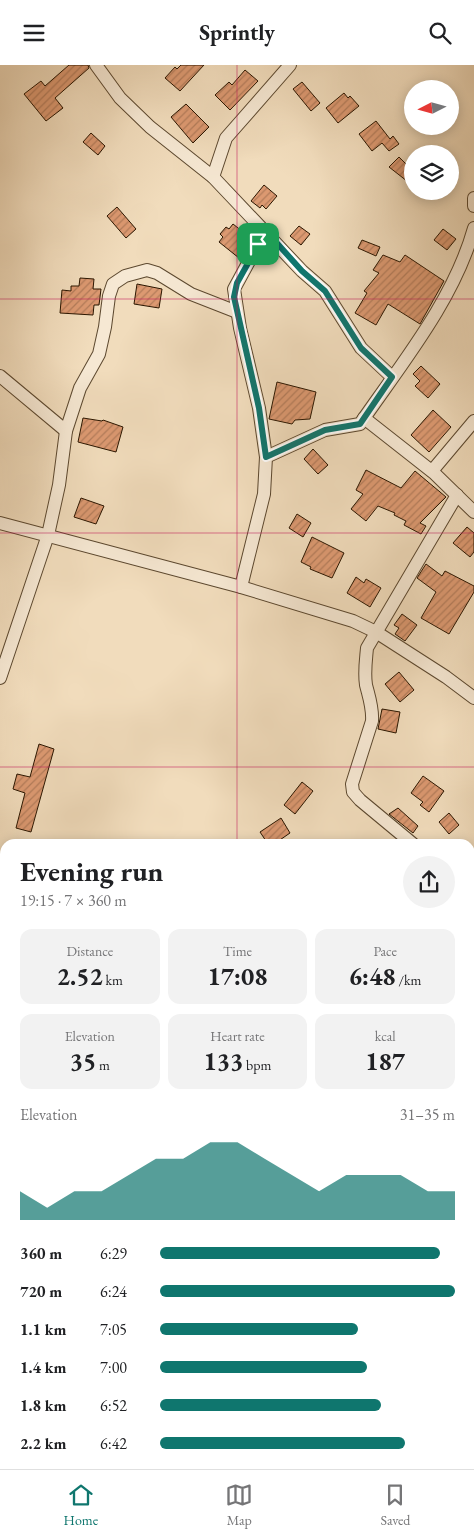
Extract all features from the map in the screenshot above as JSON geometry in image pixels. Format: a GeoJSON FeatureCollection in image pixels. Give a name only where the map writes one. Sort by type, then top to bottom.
{"type":"FeatureCollection","features":[{"type":"Feature","properties":{"kind":"street"},"geometry":{"type":"LineString","coordinates":[[213,177],[226,138],[290,65]]}},
{"type":"Feature","properties":{"kind":"street"},"geometry":{"type":"LineString","coordinates":[[98,66],[120,99],[150,127],[213,177],[302,271],[325,291],[361,348],[392,377]]}},
{"type":"Feature","properties":{"kind":"street"},"geometry":{"type":"LineString","coordinates":[[474,198],[474,206]]}},
{"type":"Feature","properties":{"kind":"street"},"geometry":{"type":"LineString","coordinates":[[266,457],[325,430],[360,424],[420,337],[460,267],[474,228]]}},
{"type":"Feature","properties":{"kind":"street"},"geometry":{"type":"LineString","coordinates":[[241,587],[264,494],[266,457],[259,408],[237,312],[234,289],[266,231]]}},
{"type":"Feature","properties":{"kind":"street"},"geometry":{"type":"LineString","coordinates":[[0,678],[48,535],[59,485],[66,431],[80,388],[96,361],[105,327],[111,288],[118,280],[141,271],[157,273],[191,294],[237,312]]}},
{"type":"Feature","properties":{"kind":"street"},"geometry":{"type":"LineString","coordinates":[[0,376],[66,431]]}},
{"type":"Feature","properties":{"kind":"street"},"geometry":{"type":"LineString","coordinates":[[364,418],[432,471],[473,511]]}},
{"type":"Feature","properties":{"kind":"street"},"geometry":{"type":"LineString","coordinates":[[432,471],[474,421]]}},
{"type":"Feature","properties":{"kind":"street"},"geometry":{"type":"LineString","coordinates":[[407,839],[353,792],[352,784],[372,721],[366,683],[365,663],[367,647],[457,495]]}},
{"type":"Feature","properties":{"kind":"street"},"geometry":{"type":"LineString","coordinates":[[0,523],[241,587],[353,621],[376,632],[446,677],[474,698]]}},
{"type":"Feature","properties":{"kind":"building"},"geometry":{"type":"Polygon","coordinates":[[[69,65],[88,65],[89,68],[55,98],[63,108],[46,121],[24,94],[41,81],[45,86],[69,65]]]}},
{"type":"Feature","properties":{"kind":"building"},"geometry":{"type":"Polygon","coordinates":[[[181,65],[204,65],[180,91],[165,78],[175,67],[177,69],[181,65]]]}},
{"type":"Feature","properties":{"kind":"building"},"geometry":{"type":"Polygon","coordinates":[[[245,70],[258,81],[230,110],[215,95],[229,82],[232,85],[245,70]]]}},
{"type":"Feature","properties":{"kind":"building"},"geometry":{"type":"Polygon","coordinates":[[[302,82],[320,103],[311,111],[293,89],[302,82]]]}},
{"type":"Feature","properties":{"kind":"building"},"geometry":{"type":"Polygon","coordinates":[[[344,93],[348,98],[350,96],[359,106],[338,123],[326,108],[344,93]]]}},
{"type":"Feature","properties":{"kind":"building"},"geometry":{"type":"Polygon","coordinates":[[[186,104],[209,127],[193,143],[171,117],[186,104]]]}},
{"type":"Feature","properties":{"kind":"building"},"geometry":{"type":"Polygon","coordinates":[[[376,121],[390,139],[393,136],[399,144],[389,151],[382,143],[372,151],[359,134],[376,121]]]}},
{"type":"Feature","properties":{"kind":"building"},"geometry":{"type":"Polygon","coordinates":[[[91,133],[105,146],[98,155],[83,142],[91,133]]]}},
{"type":"Feature","properties":{"kind":"building"},"geometry":{"type":"Polygon","coordinates":[[[399,157],[404,162],[404,179],[389,167],[399,157]]]}},
{"type":"Feature","properties":{"kind":"building"},"geometry":{"type":"Polygon","coordinates":[[[264,185],[277,196],[266,209],[262,205],[260,208],[251,201],[264,185]]]}},
{"type":"Feature","properties":{"kind":"building"},"geometry":{"type":"Polygon","coordinates":[[[117,207],[136,229],[126,238],[107,216],[117,207]]]}},
{"type":"Feature","properties":{"kind":"building"},"geometry":{"type":"Polygon","coordinates":[[[233,224],[252,239],[239,258],[219,242],[223,237],[220,234],[226,227],[229,229],[233,224]]]}},
{"type":"Feature","properties":{"kind":"building"},"geometry":{"type":"Polygon","coordinates":[[[299,226],[310,234],[301,245],[290,236],[299,226]]]}},
{"type":"Feature","properties":{"kind":"building"},"geometry":{"type":"Polygon","coordinates":[[[443,229],[456,239],[447,250],[434,240],[443,229]]]}},
{"type":"Feature","properties":{"kind":"building"},"geometry":{"type":"Polygon","coordinates":[[[362,240],[380,247],[376,256],[358,248],[362,240]]]}},
{"type":"Feature","properties":{"kind":"building"},"geometry":{"type":"Polygon","coordinates":[[[383,255],[400,262],[405,255],[444,281],[420,324],[388,304],[376,325],[355,313],[367,293],[364,291],[379,273],[373,270],[383,255]]]}},
{"type":"Feature","properties":{"kind":"building"},"geometry":{"type":"Polygon","coordinates":[[[80,278],[94,279],[93,289],[101,289],[99,305],[94,305],[93,315],[60,313],[62,290],[71,291],[71,286],[79,286],[80,278]]]}},
{"type":"Feature","properties":{"kind":"building"},"geometry":{"type":"Polygon","coordinates":[[[137,284],[162,289],[159,308],[134,304],[137,284]]]}},
{"type":"Feature","properties":{"kind":"building"},"geometry":{"type":"Polygon","coordinates":[[[421,366],[440,384],[428,398],[415,386],[420,381],[413,374],[421,366]]]}},
{"type":"Feature","properties":{"kind":"building"},"geometry":{"type":"Polygon","coordinates":[[[277,382],[316,392],[310,419],[295,420],[292,424],[269,419],[277,382]]]}},
{"type":"Feature","properties":{"kind":"building"},"geometry":{"type":"Polygon","coordinates":[[[433,410],[451,427],[429,452],[411,435],[433,410]]]}},
{"type":"Feature","properties":{"kind":"building"},"geometry":{"type":"Polygon","coordinates":[[[83,418],[103,420],[123,427],[116,452],[78,442],[83,418]]]}},
{"type":"Feature","properties":{"kind":"building"},"geometry":{"type":"Polygon","coordinates":[[[313,449],[328,465],[318,474],[304,459],[313,449]]]}},
{"type":"Feature","properties":{"kind":"building"},"geometry":{"type":"Polygon","coordinates":[[[366,470],[401,488],[415,471],[446,497],[420,523],[426,526],[421,534],[404,525],[406,521],[394,515],[395,513],[378,506],[366,521],[351,509],[363,494],[356,490],[366,470]]]}},
{"type":"Feature","properties":{"kind":"building"},"geometry":{"type":"Polygon","coordinates":[[[81,498],[104,506],[96,524],[74,517],[81,498]]]}},
{"type":"Feature","properties":{"kind":"building"},"geometry":{"type":"Polygon","coordinates":[[[297,514],[311,523],[303,537],[289,528],[297,514]]]}},
{"type":"Feature","properties":{"kind":"building"},"geometry":{"type":"Polygon","coordinates":[[[467,527],[474,533],[474,552],[470,557],[453,543],[467,527]]]}},
{"type":"Feature","properties":{"kind":"building"},"geometry":{"type":"Polygon","coordinates":[[[312,537],[344,553],[332,578],[310,569],[311,567],[301,562],[312,537]]]}},
{"type":"Feature","properties":{"kind":"building"},"geometry":{"type":"Polygon","coordinates":[[[426,564],[442,576],[445,571],[474,586],[474,592],[449,634],[421,618],[436,592],[417,578],[426,564]]]}},
{"type":"Feature","properties":{"kind":"building"},"geometry":{"type":"Polygon","coordinates":[[[356,577],[364,583],[366,579],[381,588],[370,607],[347,593],[356,577]]]}},
{"type":"Feature","properties":{"kind":"building"},"geometry":{"type":"Polygon","coordinates":[[[402,614],[417,625],[405,641],[395,634],[399,628],[394,625],[402,614]]]}},
{"type":"Feature","properties":{"kind":"building"},"geometry":{"type":"Polygon","coordinates":[[[399,672],[414,690],[400,702],[385,684],[399,672]]]}},
{"type":"Feature","properties":{"kind":"building"},"geometry":{"type":"Polygon","coordinates":[[[382,709],[400,712],[396,733],[378,729],[382,709]]]}},
{"type":"Feature","properties":{"kind":"building"},"geometry":{"type":"Polygon","coordinates":[[[39,744],[54,749],[31,832],[16,828],[25,793],[13,789],[17,774],[30,777],[39,744]]]}},
{"type":"Feature","properties":{"kind":"building"},"geometry":{"type":"Polygon","coordinates":[[[423,776],[444,791],[429,812],[420,805],[423,802],[411,793],[423,776]]]}},
{"type":"Feature","properties":{"kind":"building"},"geometry":{"type":"Polygon","coordinates":[[[302,782],[313,791],[295,814],[284,805],[302,782]]]}},
{"type":"Feature","properties":{"kind":"building"},"geometry":{"type":"Polygon","coordinates":[[[398,808],[418,826],[413,833],[389,814],[398,808]]]}},
{"type":"Feature","properties":{"kind":"building"},"geometry":{"type":"Polygon","coordinates":[[[449,813],[459,825],[449,834],[439,822],[449,813]]]}},
{"type":"Feature","properties":{"kind":"building"},"geometry":{"type":"Polygon","coordinates":[[[281,818],[290,833],[281,839],[265,839],[260,832],[281,818]]]}},
{"type":"Feature","properties":{"kind":"route"},"geometry":{"type":"LineString","coordinates":[[266,231],[302,271],[325,291],[349,332],[361,348],[392,377],[360,424],[325,430],[266,457],[259,408],[234,297],[234,289],[258,244],[266,231]]}}]}
